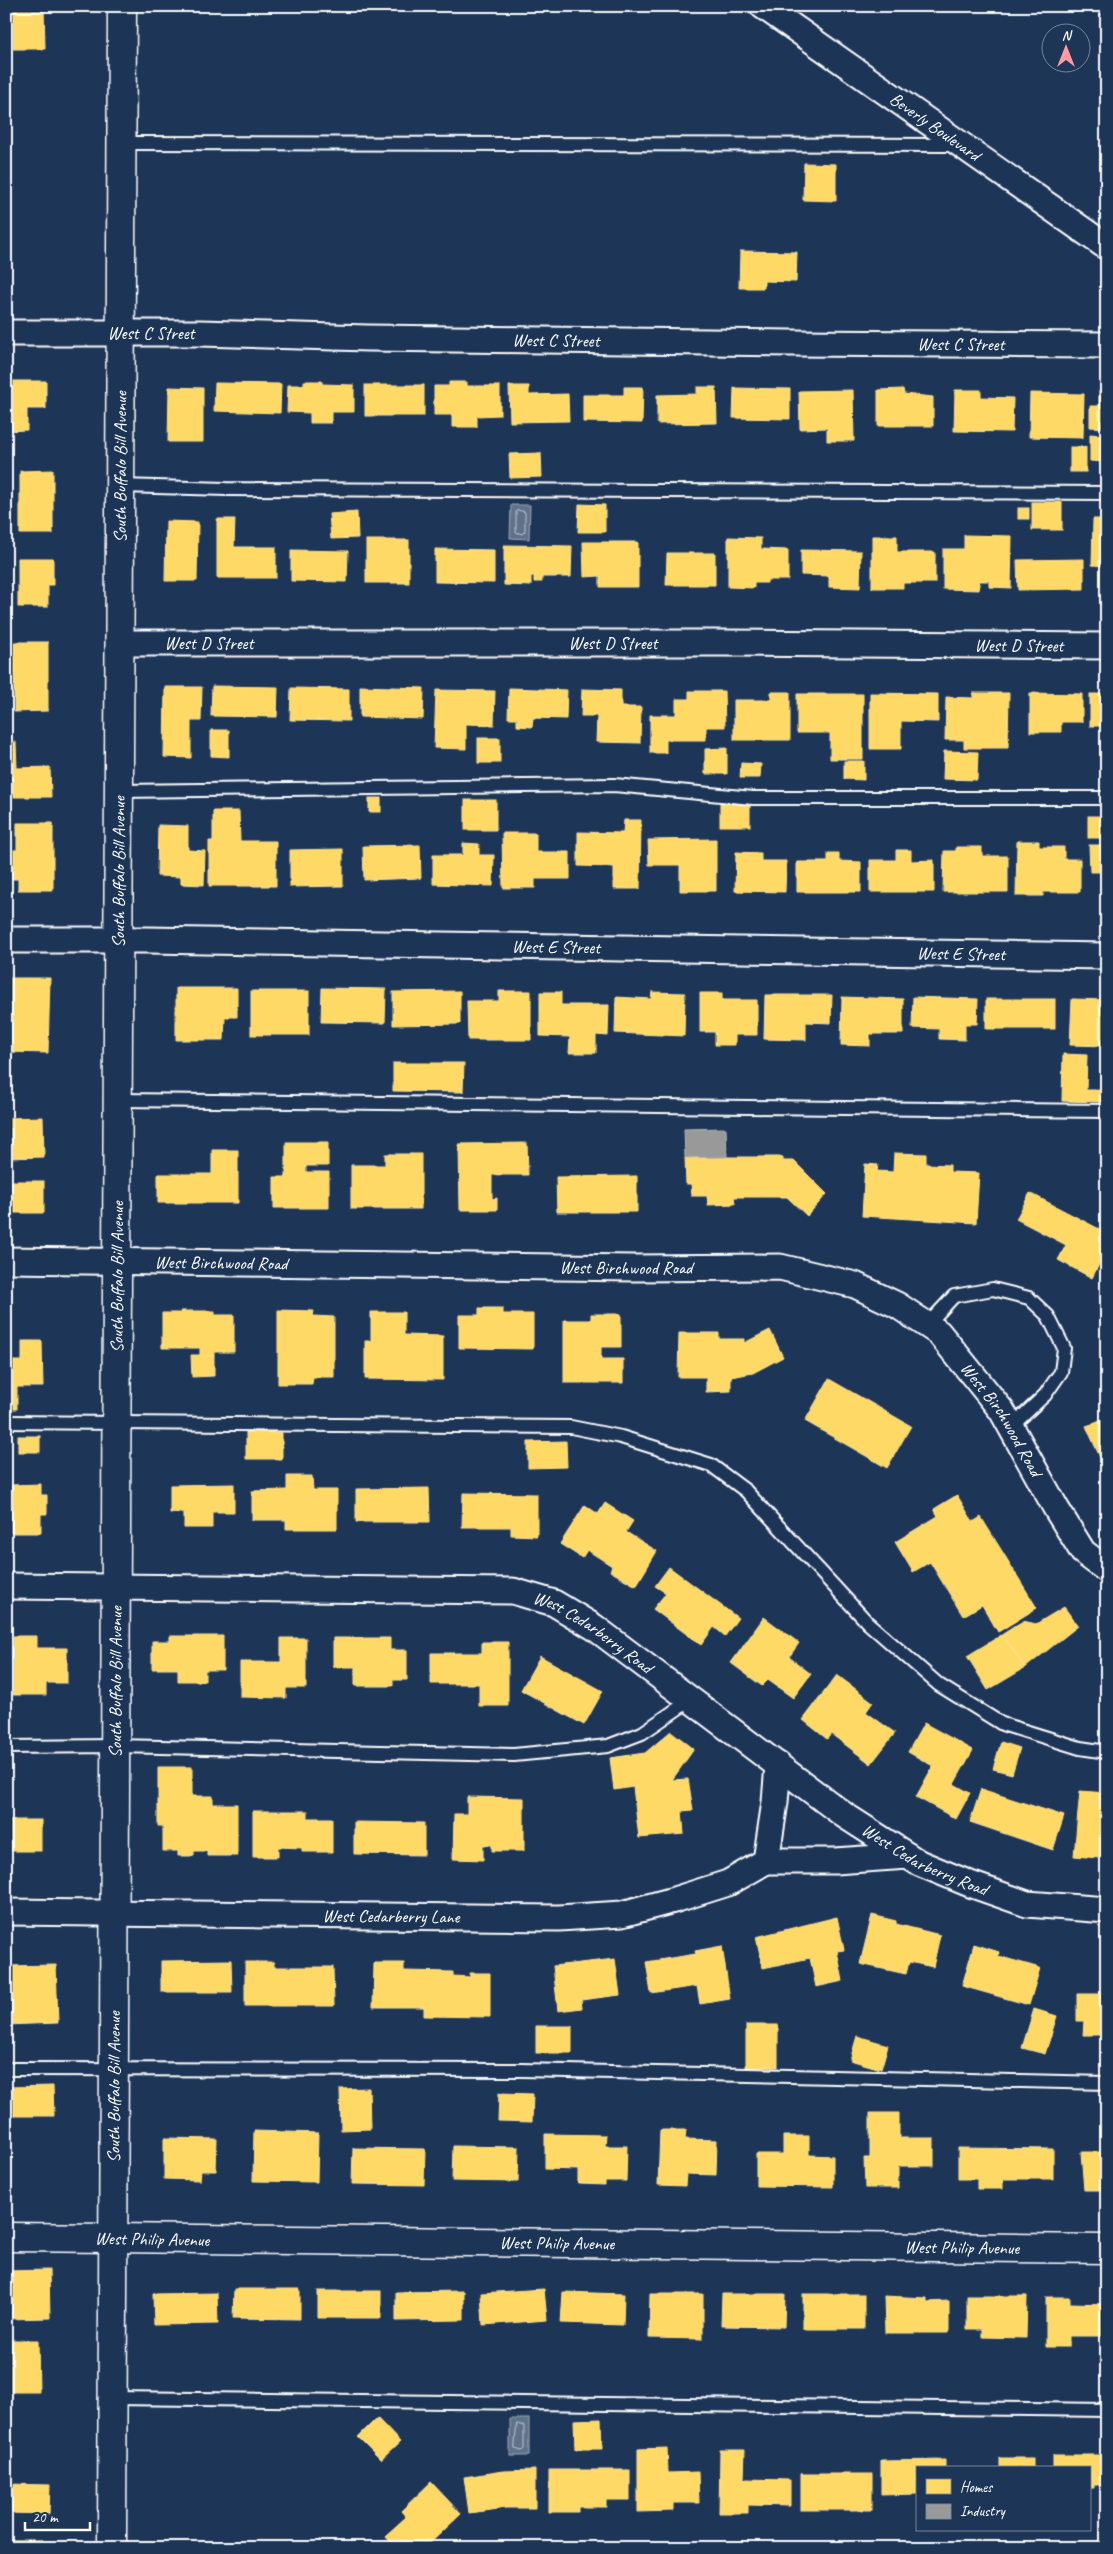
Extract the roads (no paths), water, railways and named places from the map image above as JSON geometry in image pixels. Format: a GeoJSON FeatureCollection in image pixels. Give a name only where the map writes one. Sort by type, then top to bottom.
{"type":"FeatureCollection","features":[{"type":"Feature","properties":{"kind":"main road","name":"South Buffalo Bill Avenue"},"geometry":{"type":"LineString","coordinates":[[112,2548],[120,940],[122,6]]}},
{"type":"Feature","properties":{"kind":"main road","name":"West Philip Avenue"},"geometry":{"type":"LineString","coordinates":[[6,2237],[1107,2249]]}},
{"type":"Feature","properties":{"kind":"street","name":"Beverly Boulevard"},"geometry":{"type":"LineString","coordinates":[[763,6],[1107,247]]}},
{"type":"Feature","properties":{"kind":"street","name":"West C Street"},"geometry":{"type":"LineString","coordinates":[[6,333],[711,342],[1107,344]]}},
{"type":"Feature","properties":{"kind":"street","name":"West D Street"},"geometry":{"type":"LineString","coordinates":[[121,643],[722,643],[1107,646]]}},
{"type":"Feature","properties":{"kind":"street","name":"West E Street"},"geometry":{"type":"LineString","coordinates":[[6,940],[120,940],[1107,956]]}},
{"type":"Feature","properties":{"kind":"street","name":"West Birchwood Road"},"geometry":{"type":"LineString","coordinates":[[6,1260],[634,1268],[780,1267],[855,1285],[897,1305],[938,1333],[1002,1411],[1057,1510],[1083,1552],[1107,1570]]}},
{"type":"Feature","properties":{"kind":"street","name":"West Cedarberry Road"},"geometry":{"type":"LineString","coordinates":[[6,1586],[512,1591],[554,1603],[594,1627],[844,1815],[920,1863],[970,1884],[1027,1904],[1107,1910]]}},
{"type":"Feature","properties":{"kind":"street"},"geometry":{"type":"LineString","coordinates":[[778,1765],[775,1802],[766,1861],[835,1861],[908,1856]]}},
{"type":"Feature","properties":{"kind":"street","name":"West Cedarberry Lane"},"geometry":{"type":"LineString","coordinates":[[6,1912],[559,1918],[622,1914],[728,1883],[766,1861]]}},
{"type":"Feature","properties":{"kind":"lane"},"geometry":{"type":"LineString","coordinates":[[1102,6],[1107,10]]}},
{"type":"Feature","properties":{"kind":"lane"},"geometry":{"type":"LineString","coordinates":[[122,142],[961,145]]}},
{"type":"Feature","properties":{"kind":"lane"},"geometry":{"type":"LineString","coordinates":[[121,486],[226,489],[1107,493]]}},
{"type":"Feature","properties":{"kind":"lane"},"geometry":{"type":"LineString","coordinates":[[120,791],[614,786],[753,798],[1107,798]]}},
{"type":"Feature","properties":{"kind":"lane"},"geometry":{"type":"LineString","coordinates":[[119,1100],[1107,1110]]}},
{"type":"Feature","properties":{"kind":"lane"},"geometry":{"type":"LineString","coordinates":[[927,1325],[954,1296],[993,1289],[1029,1298],[1048,1316],[1064,1348],[1061,1372],[1045,1395],[1011,1427]]}},
{"type":"Feature","properties":{"kind":"lane"},"geometry":{"type":"LineString","coordinates":[[6,1422],[571,1427],[621,1437],[711,1465],[746,1491],[868,1623],[939,1685],[1002,1724],[1080,1748],[1107,1752]]}},
{"type":"Feature","properties":{"kind":"lane"},"geometry":{"type":"LineString","coordinates":[[6,1747],[116,1746],[524,1754],[608,1746],[642,1732],[692,1699]]}},
{"type":"Feature","properties":{"kind":"lane"},"geometry":{"type":"LineString","coordinates":[[6,2069],[521,2070],[1107,2082]]}},
{"type":"Feature","properties":{"kind":"lane"},"geometry":{"type":"LineString","coordinates":[[112,2398],[1107,2410]]}},
{"type":"Feature","properties":{"kind":"water"},"geometry":{"type":"Polygon","coordinates":[[[511,505],[530,505],[529,539],[510,538],[511,505]]]}},
{"type":"Feature","properties":{"kind":"water"},"geometry":{"type":"Polygon","coordinates":[[[510,2419],[529,2419],[529,2456],[510,2456],[510,2419]]]}}]}
